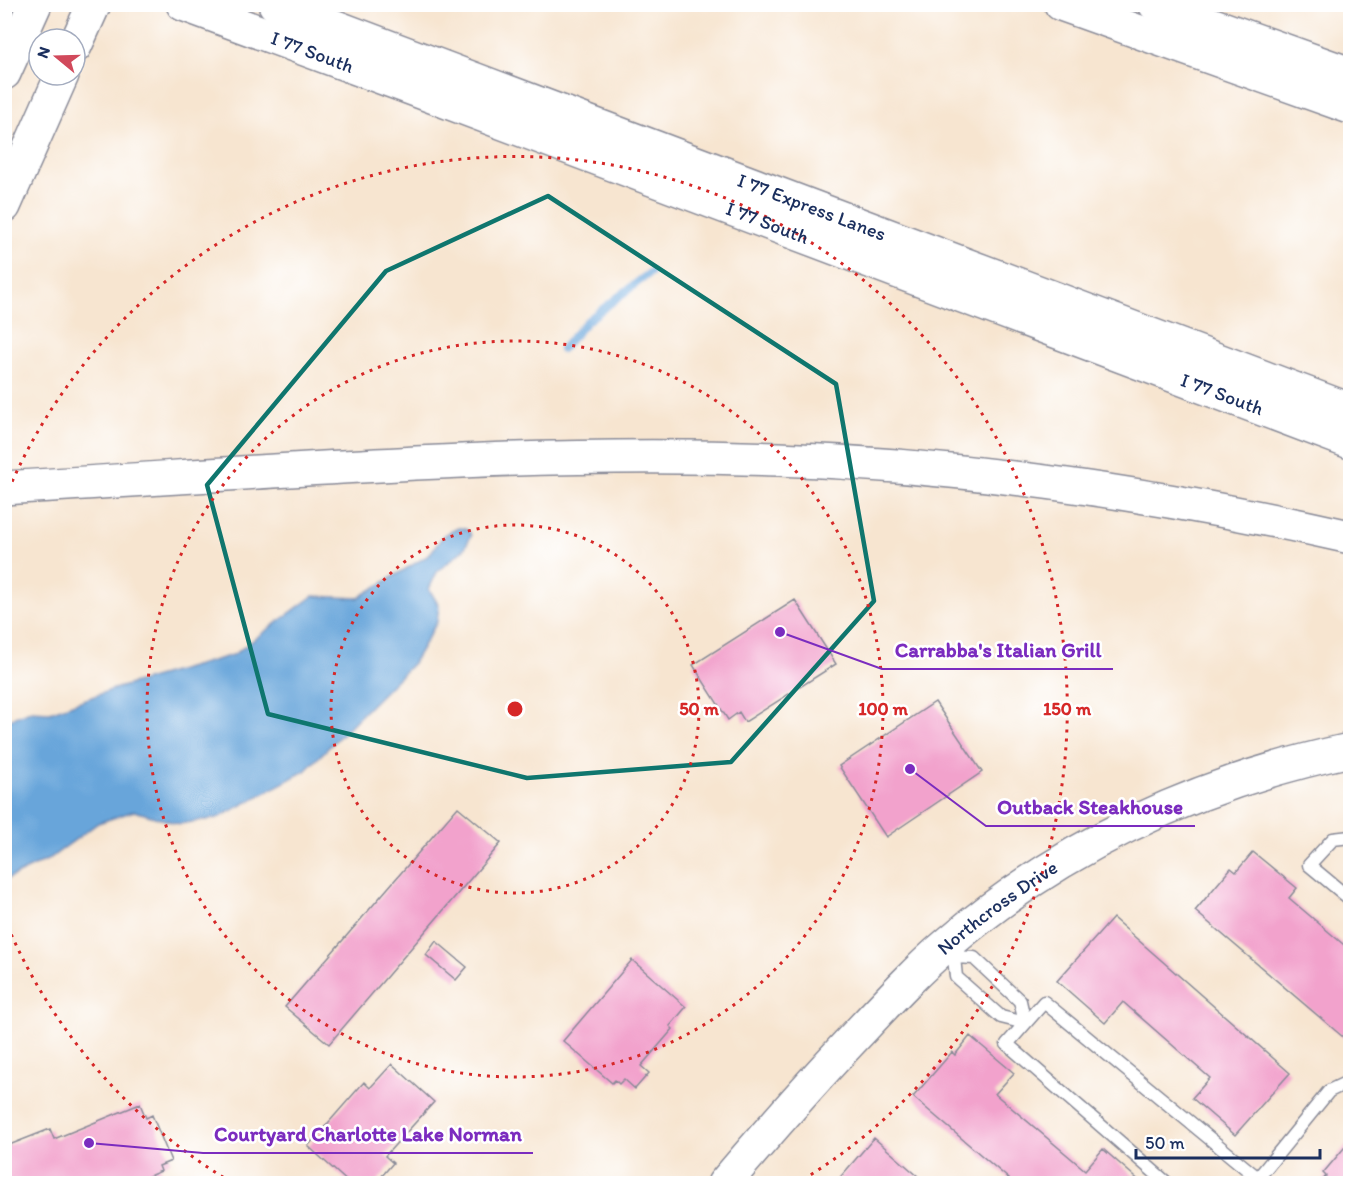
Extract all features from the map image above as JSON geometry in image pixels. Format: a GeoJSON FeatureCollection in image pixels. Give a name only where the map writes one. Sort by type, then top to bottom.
{"type":"FeatureCollection","features":[{"type":"Feature","properties":{"kind":"main road"},"geometry":{"type":"LineString","coordinates":[[84,27],[94,4]]}},
{"type":"Feature","properties":{"kind":"main road","name":"I 77 South"},"geometry":{"type":"LineString","coordinates":[[183,4],[1350,442]]}},
{"type":"Feature","properties":{"kind":"main road","name":"I 77 Express Lanes"},"geometry":{"type":"LineString","coordinates":[[275,4],[1350,410]]}},
{"type":"Feature","properties":{"kind":"main road"},"geometry":{"type":"LineString","coordinates":[[1061,4],[1350,107]]}},
{"type":"Feature","properties":{"kind":"main road"},"geometry":{"type":"LineString","coordinates":[[1155,4],[1350,74]]}},
{"type":"Feature","properties":{"kind":"main road"},"geometry":{"type":"LineString","coordinates":[[4,73],[29,16]]}},
{"type":"Feature","properties":{"kind":"main road"},"geometry":{"type":"LineString","coordinates":[[4,206],[57,87]]}},
{"type":"Feature","properties":{"kind":"main road"},"geometry":{"type":"LineString","coordinates":[[4,488],[538,458],[780,459],[882,465],[1093,488],[1200,506],[1350,537]]}},
{"type":"Feature","properties":{"kind":"main road","name":"Northcross Drive"},"geometry":{"type":"LineString","coordinates":[[724,1184],[808,1086],[901,987],[949,952],[1003,900],[1064,859],[1115,830],[1159,809],[1222,784],[1304,759],[1350,750]]}},
{"type":"Feature","properties":{"kind":"lane"},"geometry":{"type":"LineString","coordinates":[[1350,837],[1333,839],[1309,865],[1350,899]]}},
{"type":"Feature","properties":{"kind":"lane"},"geometry":{"type":"LineString","coordinates":[[949,952],[974,958],[1020,1001],[1025,1023],[1001,1017],[956,977],[949,952]]}},
{"type":"Feature","properties":{"kind":"lane"},"geometry":{"type":"LineString","coordinates":[[1168,1184],[1006,1044],[1044,1002],[1259,1182],[1329,1091],[1350,1081]]}},
{"type":"Feature","properties":{"kind":"highlighted area"},"geometry":{"type":"Polygon","coordinates":[[[548,196],[836,384],[874,601],[731,762],[527,778],[268,714],[207,485],[386,271],[548,196]]]}},
{"type":"Feature","properties":{"kind":"water"},"geometry":{"type":"Polygon","coordinates":[[[458,528],[469,531],[471,536],[464,549],[437,572],[429,589],[439,606],[437,622],[413,663],[305,771],[218,818],[179,824],[134,811],[98,823],[49,859],[5,880],[5,721],[30,711],[50,712],[114,689],[233,655],[313,596],[358,598],[429,555],[444,535],[458,528]]]}},
{"type":"Feature","properties":{"kind":"building"},"geometry":{"type":"Polygon","coordinates":[[[795,600],[836,664],[745,722],[739,712],[728,720],[693,665],[795,600]]]}},
{"type":"Feature","properties":{"kind":"building"},"geometry":{"type":"Polygon","coordinates":[[[935,702],[982,772],[886,837],[839,766],[935,702]]]}},
{"type":"Feature","properties":{"kind":"building"},"geometry":{"type":"Polygon","coordinates":[[[458,807],[501,843],[329,1044],[285,1007],[458,807]]]}},
{"type":"Feature","properties":{"kind":"building"},"geometry":{"type":"Polygon","coordinates":[[[1253,852],[1297,888],[1289,898],[1350,950],[1350,1043],[1195,911],[1231,868],[1236,872],[1253,852]]]}},
{"type":"Feature","properties":{"kind":"building"},"geometry":{"type":"Polygon","coordinates":[[[1113,918],[1290,1073],[1235,1135],[1192,1098],[1210,1078],[1123,1002],[1105,1023],[1057,981],[1113,918]]]}},
{"type":"Feature","properties":{"kind":"building"},"geometry":{"type":"Polygon","coordinates":[[[436,941],[467,967],[456,980],[426,955],[436,941]]]}},
{"type":"Feature","properties":{"kind":"building"},"geometry":{"type":"Polygon","coordinates":[[[632,960],[686,1007],[670,1026],[673,1029],[641,1066],[649,1073],[635,1089],[624,1079],[619,1084],[615,1080],[612,1083],[563,1041],[632,960]]]}},
{"type":"Feature","properties":{"kind":"building"},"geometry":{"type":"Polygon","coordinates":[[[970,1036],[1014,1073],[995,1094],[1085,1170],[1103,1149],[1143,1184],[1015,1184],[913,1097],[952,1052],[955,1055],[970,1036]]]}},
{"type":"Feature","properties":{"kind":"building"},"geometry":{"type":"Polygon","coordinates":[[[392,1064],[434,1102],[385,1156],[393,1163],[375,1184],[350,1184],[308,1146],[364,1082],[370,1088],[392,1064]]]}},
{"type":"Feature","properties":{"kind":"building"},"geometry":{"type":"Polygon","coordinates":[[[140,1104],[146,1118],[152,1115],[171,1161],[159,1166],[161,1171],[130,1184],[4,1184],[4,1147],[50,1129],[54,1139],[140,1104]]]}},
{"type":"Feature","properties":{"kind":"building"},"geometry":{"type":"Polygon","coordinates":[[[874,1138],[927,1184],[838,1184],[836,1182],[874,1138]]]}},
{"type":"Feature","properties":{"kind":"building"},"geometry":{"type":"Polygon","coordinates":[[[1350,1141],[1350,1184],[1320,1184],[1326,1176],[1323,1173],[1350,1141]]]}},
{"type":"Feature","properties":{"kind":"waterway"},"geometry":{"type":"LineString","coordinates":[[562,349],[587,321],[651,272]]}},
{"type":"Feature","properties":{"kind":"place","name":"Carrabba's Italian Grill"},"geometry":{"type":"Point","coordinates":[780,632]}},
{"type":"Feature","properties":{"kind":"place","name":"Outback Steakhouse"},"geometry":{"type":"Point","coordinates":[910,769]}},
{"type":"Feature","properties":{"kind":"place","name":"Courtyard Charlotte Lake Norman"},"geometry":{"type":"Point","coordinates":[89,1143]}}]}
